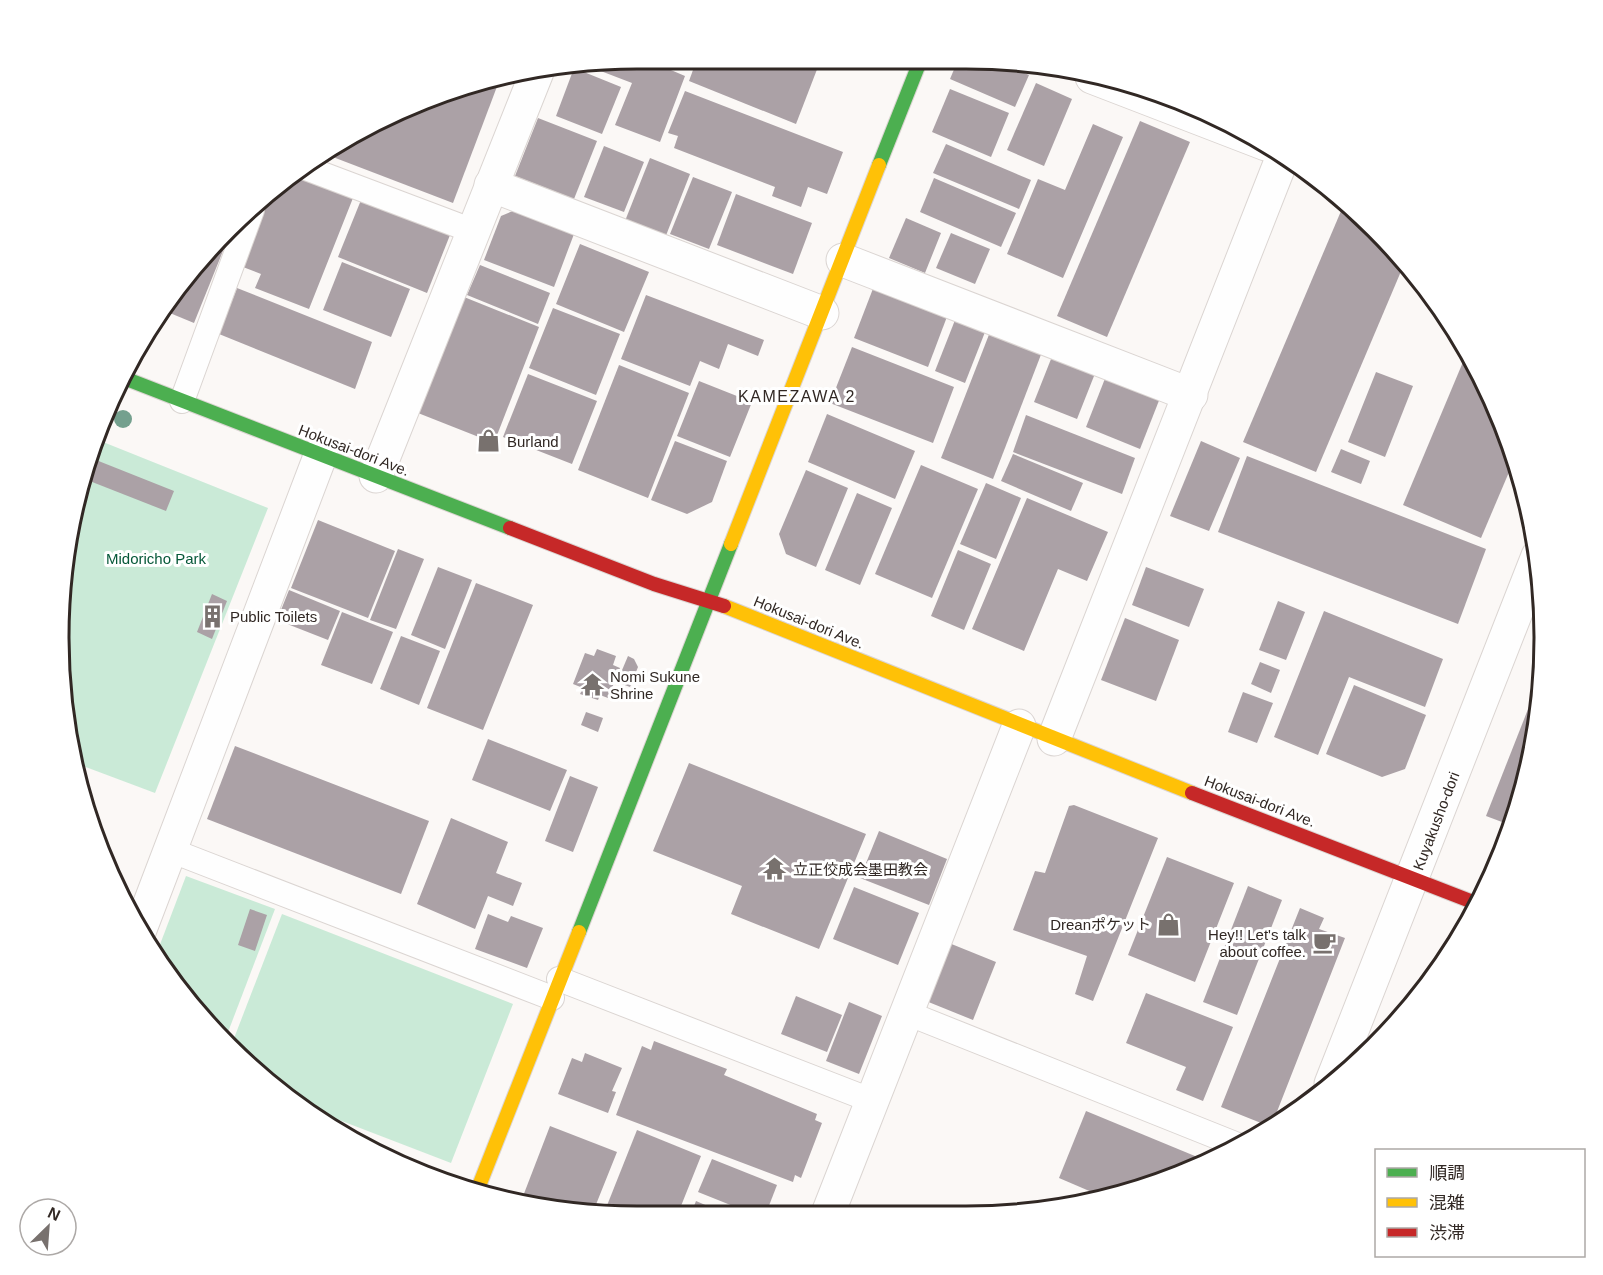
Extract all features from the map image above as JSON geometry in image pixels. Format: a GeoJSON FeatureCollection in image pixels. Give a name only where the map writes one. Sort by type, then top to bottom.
{"type":"FeatureCollection","features":[{"type":"Feature","properties":{"kind":"street"},"geometry":{"type":"LineString","coordinates":[[480,1184],[917,69]]}},
{"type":"Feature","properties":{"kind":"street"},"geometry":{"type":"LineString","coordinates":[[376,476],[534,79]]}},
{"type":"Feature","properties":{"kind":"street"},"geometry":{"type":"LineString","coordinates":[[1054,739],[1280,164]]}},
{"type":"Feature","properties":{"kind":"street"},"geometry":{"type":"LineString","coordinates":[[491,185],[822,313]]}},
{"type":"Feature","properties":{"kind":"street"},"geometry":{"type":"LineString","coordinates":[[843,260],[1191,395]]}},
{"type":"Feature","properties":{"kind":"street","name":"Hokusai-dori Ave."},"geometry":{"type":"LineString","coordinates":[[131,381],[654,584],[709,600],[1019,726],[1469,901]]}},
{"type":"Feature","properties":{"kind":"street"},"geometry":{"type":"LineString","coordinates":[[144,920],[321,454]]}},
{"type":"Feature","properties":{"kind":"street","name":"Kuyakusho-dori"},"geometry":{"type":"LineString","coordinates":[[1338,1067],[1414,879],[1530,576]]}},
{"type":"Feature","properties":{"kind":"street"},"geometry":{"type":"LineString","coordinates":[[831,1206],[1019,726]]}},
{"type":"Feature","properties":{"kind":"lane"},"geometry":{"type":"LineString","coordinates":[[313,171],[472,231]]}},
{"type":"Feature","properties":{"kind":"lane"},"geometry":{"type":"LineString","coordinates":[[182,401],[246,226]]}},
{"type":"Feature","properties":{"kind":"lane"},"geometry":{"type":"LineString","coordinates":[[170,850],[873,1101]]}},
{"type":"Feature","properties":{"kind":"lane"},"geometry":{"type":"LineString","coordinates":[[907,1013],[1228,1141]]}},
{"type":"Feature","properties":{"kind":"green space","name":"Midoricho Park"},"geometry":{"type":"Polygon","coordinates":[[[104,442],[268,508],[155,793],[84,766],[74,712],[69,638],[74,563],[88,490],[104,442]]]}},
{"type":"Feature","properties":{"kind":"green space"},"geometry":{"type":"Polygon","coordinates":[[[186,876],[275,909],[228,1031],[186,984],[160,945],[186,876]]]}},
{"type":"Feature","properties":{"kind":"green space"},"geometry":{"type":"Polygon","coordinates":[[[282,914],[513,1004],[451,1163],[335,1118],[291,1089],[234,1037],[282,914]]]}},
{"type":"Feature","properties":{"kind":"building"},"geometry":{"type":"Polygon","coordinates":[[[669,69],[685,76],[660,142],[615,125],[632,83],[598,70],[669,69]]]}},
{"type":"Feature","properties":{"kind":"building"},"geometry":{"type":"Polygon","coordinates":[[[693,69],[817,69],[796,124],[689,81],[693,69]]]}},
{"type":"Feature","properties":{"kind":"building"},"geometry":{"type":"Polygon","coordinates":[[[954,69],[1003,70],[1029,75],[1015,107],[950,79],[954,69]]]}},
{"type":"Feature","properties":{"kind":"building"},"geometry":{"type":"Polygon","coordinates":[[[583,72],[621,87],[602,134],[556,116],[572,73],[583,72]]]}},
{"type":"Feature","properties":{"kind":"building"},"geometry":{"type":"Polygon","coordinates":[[[1036,83],[1072,99],[1044,166],[1007,150],[1036,83]]]}},
{"type":"Feature","properties":{"kind":"building"},"geometry":{"type":"Polygon","coordinates":[[[497,86],[453,203],[334,157],[353,145],[420,112],[497,86]]]}},
{"type":"Feature","properties":{"kind":"building"},"geometry":{"type":"Polygon","coordinates":[[[950,89],[1009,113],[991,157],[932,132],[950,89]]]}},
{"type":"Feature","properties":{"kind":"building"},"geometry":{"type":"Polygon","coordinates":[[[685,91],[843,152],[827,194],[808,187],[801,207],[772,196],[775,187],[674,148],[678,136],[668,133],[685,91]]]}},
{"type":"Feature","properties":{"kind":"building"},"geometry":{"type":"Polygon","coordinates":[[[538,118],[597,141],[574,199],[515,176],[538,118]]]}},
{"type":"Feature","properties":{"kind":"building"},"geometry":{"type":"Polygon","coordinates":[[[1140,121],[1190,142],[1107,337],[1057,316],[1140,121]]]}},
{"type":"Feature","properties":{"kind":"building"},"geometry":{"type":"Polygon","coordinates":[[[1093,124],[1123,137],[1063,278],[1007,254],[1038,179],[1065,190],[1093,124]]]}},
{"type":"Feature","properties":{"kind":"building"},"geometry":{"type":"Polygon","coordinates":[[[946,144],[1031,180],[1019,209],[933,173],[946,144]]]}},
{"type":"Feature","properties":{"kind":"building"},"geometry":{"type":"Polygon","coordinates":[[[604,146],[644,162],[624,212],[584,197],[604,146]]]}},
{"type":"Feature","properties":{"kind":"building"},"geometry":{"type":"Polygon","coordinates":[[[650,158],[690,174],[665,238],[625,221],[650,158]]]}},
{"type":"Feature","properties":{"kind":"building"},"geometry":{"type":"Polygon","coordinates":[[[693,177],[732,192],[709,249],[670,234],[693,177]]]}},
{"type":"Feature","properties":{"kind":"building"},"geometry":{"type":"Polygon","coordinates":[[[303,178],[353,198],[309,309],[255,288],[261,274],[243,267],[265,208],[303,178]]]}},
{"type":"Feature","properties":{"kind":"building"},"geometry":{"type":"Polygon","coordinates":[[[934,178],[1016,213],[1001,247],[920,212],[934,178]]]}},
{"type":"Feature","properties":{"kind":"building"},"geometry":{"type":"Polygon","coordinates":[[[736,194],[812,223],[793,274],[717,245],[736,194]]]}},
{"type":"Feature","properties":{"kind":"building"},"geometry":{"type":"Polygon","coordinates":[[[361,200],[450,235],[427,293],[338,257],[361,200]]]}},
{"type":"Feature","properties":{"kind":"building"},"geometry":{"type":"Polygon","coordinates":[[[515,210],[574,234],[554,287],[484,260],[501,216],[515,210]]]}},
{"type":"Feature","properties":{"kind":"building"},"geometry":{"type":"Polygon","coordinates":[[[1341,211],[1401,272],[1316,472],[1243,442],[1341,211]]]}},
{"type":"Feature","properties":{"kind":"building"},"geometry":{"type":"Polygon","coordinates":[[[906,218],[941,233],[925,273],[889,258],[906,218]]]}},
{"type":"Feature","properties":{"kind":"building"},"geometry":{"type":"Polygon","coordinates":[[[951,233],[990,249],[975,284],[936,268],[951,233]]]}},
{"type":"Feature","properties":{"kind":"building"},"geometry":{"type":"Polygon","coordinates":[[[580,244],[649,272],[624,332],[556,304],[580,244]]]}},
{"type":"Feature","properties":{"kind":"building"},"geometry":{"type":"Polygon","coordinates":[[[224,249],[194,323],[171,313],[186,291],[224,249]]]}},
{"type":"Feature","properties":{"kind":"building"},"geometry":{"type":"Polygon","coordinates":[[[342,262],[410,289],[391,337],[323,310],[342,262]]]}},
{"type":"Feature","properties":{"kind":"building"},"geometry":{"type":"Polygon","coordinates":[[[480,265],[550,293],[538,324],[467,295],[480,265]]]}},
{"type":"Feature","properties":{"kind":"building"},"geometry":{"type":"Polygon","coordinates":[[[874,286],[948,314],[928,367],[854,338],[874,286]]]}},
{"type":"Feature","properties":{"kind":"building"},"geometry":{"type":"Polygon","coordinates":[[[237,288],[372,342],[355,389],[219,334],[237,288]]]}},
{"type":"Feature","properties":{"kind":"building"},"geometry":{"type":"Polygon","coordinates":[[[646,295],[764,340],[758,356],[728,344],[719,369],[700,361],[690,386],[621,359],[646,295]]]}},
{"type":"Feature","properties":{"kind":"building"},"geometry":{"type":"Polygon","coordinates":[[[464,297],[539,327],[494,443],[418,413],[464,297]]]}},
{"type":"Feature","properties":{"kind":"building"},"geometry":{"type":"Polygon","coordinates":[[[553,308],[620,334],[596,395],[529,368],[553,308]]]}},
{"type":"Feature","properties":{"kind":"building"},"geometry":{"type":"Polygon","coordinates":[[[957,315],[987,327],[965,383],[935,371],[957,315]]]}},
{"type":"Feature","properties":{"kind":"building"},"geometry":{"type":"Polygon","coordinates":[[[990,332],[1042,352],[993,479],[941,458],[990,332]]]}},
{"type":"Feature","properties":{"kind":"building"},"geometry":{"type":"Polygon","coordinates":[[[852,347],[954,387],[933,443],[830,403],[852,347]]]}},
{"type":"Feature","properties":{"kind":"building"},"geometry":{"type":"Polygon","coordinates":[[[1053,354],[1096,371],[1077,419],[1034,402],[1053,354]]]}},
{"type":"Feature","properties":{"kind":"building"},"geometry":{"type":"Polygon","coordinates":[[[1463,362],[1491,420],[1509,472],[1481,538],[1403,505],[1463,362]]]}},
{"type":"Feature","properties":{"kind":"building"},"geometry":{"type":"Polygon","coordinates":[[[619,365],[689,393],[648,498],[578,470],[619,365]]]}},
{"type":"Feature","properties":{"kind":"building"},"geometry":{"type":"Polygon","coordinates":[[[1376,372],[1413,386],[1385,457],[1348,442],[1376,372]]]}},
{"type":"Feature","properties":{"kind":"building"},"geometry":{"type":"Polygon","coordinates":[[[528,374],[597,401],[572,464],[503,437],[528,374]]]}},
{"type":"Feature","properties":{"kind":"building"},"geometry":{"type":"Polygon","coordinates":[[[1106,376],[1160,398],[1140,449],[1086,427],[1106,376]]]}},
{"type":"Feature","properties":{"kind":"building"},"geometry":{"type":"Polygon","coordinates":[[[699,381],[752,402],[730,457],[677,436],[699,381]]]}},
{"type":"Feature","properties":{"kind":"building"},"geometry":{"type":"Polygon","coordinates":[[[827,414],[915,451],[895,499],[808,462],[827,414]]]}},
{"type":"Feature","properties":{"kind":"building"},"geometry":{"type":"Polygon","coordinates":[[[1026,415],[1135,458],[1122,494],[1013,452],[1026,415]]]}},
{"type":"Feature","properties":{"kind":"building"},"geometry":{"type":"Polygon","coordinates":[[[675,441],[727,461],[712,502],[687,514],[651,500],[675,441]]]}},
{"type":"Feature","properties":{"kind":"building"},"geometry":{"type":"Polygon","coordinates":[[[1201,441],[1240,458],[1209,531],[1170,516],[1201,441]]]}},
{"type":"Feature","properties":{"kind":"building"},"geometry":{"type":"Polygon","coordinates":[[[1341,449],[1370,461],[1361,484],[1331,472],[1341,449]]]}},
{"type":"Feature","properties":{"kind":"building"},"geometry":{"type":"Polygon","coordinates":[[[1013,454],[1083,483],[1071,511],[1001,481],[1013,454]]]}},
{"type":"Feature","properties":{"kind":"building"},"geometry":{"type":"Polygon","coordinates":[[[1247,456],[1486,549],[1458,624],[1218,532],[1247,456]]]}},
{"type":"Feature","properties":{"kind":"building"},"geometry":{"type":"Polygon","coordinates":[[[97,460],[174,491],[166,511],[91,481],[97,460]]]}},
{"type":"Feature","properties":{"kind":"building"},"geometry":{"type":"Polygon","coordinates":[[[921,465],[978,489],[932,598],[875,574],[921,465]]]}},
{"type":"Feature","properties":{"kind":"building"},"geometry":{"type":"Polygon","coordinates":[[[806,470],[848,488],[816,567],[786,554],[779,534],[806,470]]]}},
{"type":"Feature","properties":{"kind":"building"},"geometry":{"type":"Polygon","coordinates":[[[986,483],[1021,498],[996,559],[960,544],[986,483]]]}},
{"type":"Feature","properties":{"kind":"building"},"geometry":{"type":"Polygon","coordinates":[[[857,493],[892,508],[860,585],[825,570],[857,493]]]}},
{"type":"Feature","properties":{"kind":"building"},"geometry":{"type":"Polygon","coordinates":[[[1027,498],[1108,532],[1087,581],[1058,569],[1024,651],[972,629],[1027,498]]]}},
{"type":"Feature","properties":{"kind":"building"},"geometry":{"type":"Polygon","coordinates":[[[318,520],[395,551],[368,618],[291,588],[318,520]]]}},
{"type":"Feature","properties":{"kind":"building"},"geometry":{"type":"Polygon","coordinates":[[[398,549],[424,559],[396,629],[370,620],[398,549]]]}},
{"type":"Feature","properties":{"kind":"building"},"geometry":{"type":"Polygon","coordinates":[[[958,550],[991,564],[964,630],[931,616],[958,550]]]}},
{"type":"Feature","properties":{"kind":"building"},"geometry":{"type":"Polygon","coordinates":[[[438,567],[472,580],[445,649],[411,635],[438,567]]]}},
{"type":"Feature","properties":{"kind":"building"},"geometry":{"type":"Polygon","coordinates":[[[1146,567],[1204,589],[1189,627],[1132,605],[1146,567]]]}},
{"type":"Feature","properties":{"kind":"building"},"geometry":{"type":"Polygon","coordinates":[[[476,583],[533,605],[483,730],[427,708],[476,583]]]}},
{"type":"Feature","properties":{"kind":"building"},"geometry":{"type":"Polygon","coordinates":[[[289,590],[340,611],[328,640],[277,620],[289,590]]]}},
{"type":"Feature","properties":{"kind":"building","name":"Public Toilets"},"geometry":{"type":"Polygon","coordinates":[[[212,594],[227,601],[212,639],[197,632],[212,594]]]}},
{"type":"Feature","properties":{"kind":"building"},"geometry":{"type":"Polygon","coordinates":[[[1278,601],[1305,612],[1286,660],[1259,650],[1278,601]]]}},
{"type":"Feature","properties":{"kind":"building"},"geometry":{"type":"Polygon","coordinates":[[[1324,611],[1443,659],[1425,707],[1349,677],[1318,755],[1274,737],[1324,611]]]}},
{"type":"Feature","properties":{"kind":"building"},"geometry":{"type":"Polygon","coordinates":[[[342,612],[393,632],[372,684],[321,665],[342,612]]]}},
{"type":"Feature","properties":{"kind":"building"},"geometry":{"type":"Polygon","coordinates":[[[1125,618],[1179,640],[1156,701],[1101,680],[1125,618]]]}},
{"type":"Feature","properties":{"kind":"building"},"geometry":{"type":"Polygon","coordinates":[[[401,636],[440,651],[419,705],[380,689],[401,636]]]}},
{"type":"Feature","properties":{"kind":"building"},"geometry":{"type":"Polygon","coordinates":[[[597,649],[616,656],[613,665],[620,668],[608,698],[600,695],[598,700],[580,694],[583,688],[573,684],[585,653],[594,656],[597,649]]]}},
{"type":"Feature","properties":{"kind":"building"},"geometry":{"type":"Polygon","coordinates":[[[628,656],[634,659],[638,667],[630,687],[617,682],[628,656]]]}},
{"type":"Feature","properties":{"kind":"building"},"geometry":{"type":"Polygon","coordinates":[[[1260,662],[1280,670],[1271,693],[1251,684],[1260,662]]]}},
{"type":"Feature","properties":{"kind":"building"},"geometry":{"type":"Polygon","coordinates":[[[1354,685],[1426,715],[1405,769],[1382,777],[1326,754],[1354,685]]]}},
{"type":"Feature","properties":{"kind":"building"},"geometry":{"type":"Polygon","coordinates":[[[1243,692],[1273,703],[1257,743],[1228,732],[1243,692]]]}},
{"type":"Feature","properties":{"kind":"building"},"geometry":{"type":"Polygon","coordinates":[[[1530,705],[1515,785],[1503,822],[1486,816],[1530,705]]]}},
{"type":"Feature","properties":{"kind":"building"},"geometry":{"type":"Polygon","coordinates":[[[586,712],[603,718],[598,732],[581,725],[586,712]]]}},
{"type":"Feature","properties":{"kind":"building"},"geometry":{"type":"Polygon","coordinates":[[[488,739],[567,770],[550,811],[472,780],[488,739]]]}},
{"type":"Feature","properties":{"kind":"building"},"geometry":{"type":"Polygon","coordinates":[[[235,746],[429,821],[401,894],[207,819],[235,746]]]}},
{"type":"Feature","properties":{"kind":"building","name":"立正佼成会墨田教会"},"geometry":{"type":"Polygon","coordinates":[[[689,763],[866,834],[819,949],[731,914],[742,886],[653,851],[689,763]]]}},
{"type":"Feature","properties":{"kind":"building"},"geometry":{"type":"Polygon","coordinates":[[[570,776],[598,787],[573,852],[545,841],[570,776]]]}},
{"type":"Feature","properties":{"kind":"building"},"geometry":{"type":"Polygon","coordinates":[[[1074,805],[1158,838],[1093,1001],[1075,994],[1087,956],[1013,930],[1035,871],[1045,873],[1069,806],[1074,805]]]}},
{"type":"Feature","properties":{"kind":"building"},"geometry":{"type":"Polygon","coordinates":[[[451,818],[508,842],[496,873],[522,883],[513,906],[488,896],[475,929],[417,904],[451,818]]]}},
{"type":"Feature","properties":{"kind":"building"},"geometry":{"type":"Polygon","coordinates":[[[879,831],[947,859],[929,905],[860,878],[879,831]]]}},
{"type":"Feature","properties":{"kind":"building"},"geometry":{"type":"Polygon","coordinates":[[[1167,857],[1234,883],[1195,982],[1128,955],[1167,857]]]}},
{"type":"Feature","properties":{"kind":"building"},"geometry":{"type":"Polygon","coordinates":[[[1248,886],[1282,900],[1237,1015],[1203,1002],[1248,886]]]}},
{"type":"Feature","properties":{"kind":"building"},"geometry":{"type":"Polygon","coordinates":[[[854,887],[919,913],[898,965],[833,939],[854,887]]]}},
{"type":"Feature","properties":{"kind":"building"},"geometry":{"type":"Polygon","coordinates":[[[1300,908],[1324,918],[1319,929],[1345,938],[1277,1113],[1261,1123],[1221,1107],[1300,908]]]}},
{"type":"Feature","properties":{"kind":"building"},"geometry":{"type":"Polygon","coordinates":[[[250,909],[267,915],[255,951],[238,945],[250,909]]]}},
{"type":"Feature","properties":{"kind":"building"},"geometry":{"type":"Polygon","coordinates":[[[488,914],[508,922],[511,916],[543,928],[527,968],[475,949],[488,914]]]}},
{"type":"Feature","properties":{"kind":"building"},"geometry":{"type":"Polygon","coordinates":[[[949,943],[996,962],[973,1020],[926,1001],[949,943]]]}},
{"type":"Feature","properties":{"kind":"building"},"geometry":{"type":"Polygon","coordinates":[[[1146,993],[1233,1027],[1203,1101],[1176,1090],[1186,1067],[1126,1043],[1146,993]]]}},
{"type":"Feature","properties":{"kind":"building"},"geometry":{"type":"Polygon","coordinates":[[[796,996],[842,1015],[827,1052],[781,1034],[796,996]]]}},
{"type":"Feature","properties":{"kind":"building"},"geometry":{"type":"Polygon","coordinates":[[[849,1002],[882,1016],[859,1074],[826,1061],[849,1002]]]}},
{"type":"Feature","properties":{"kind":"building"},"geometry":{"type":"Polygon","coordinates":[[[654,1041],[727,1069],[724,1075],[817,1114],[815,1120],[822,1123],[801,1178],[795,1175],[793,1182],[616,1115],[642,1046],[651,1050],[654,1041]]]}},
{"type":"Feature","properties":{"kind":"building"},"geometry":{"type":"Polygon","coordinates":[[[585,1053],[622,1068],[612,1091],[616,1092],[608,1113],[558,1094],[572,1058],[582,1062],[585,1053]]]}},
{"type":"Feature","properties":{"kind":"building"},"geometry":{"type":"Polygon","coordinates":[[[1086,1111],[1196,1157],[1148,1176],[1091,1192],[1059,1178],[1086,1111]]]}},
{"type":"Feature","properties":{"kind":"building"},"geometry":{"type":"Polygon","coordinates":[[[550,1126],[617,1152],[596,1205],[524,1194],[550,1126]]]}},
{"type":"Feature","properties":{"kind":"building"},"geometry":{"type":"Polygon","coordinates":[[[637,1130],[701,1156],[681,1206],[607,1205],[637,1130]]]}},
{"type":"Feature","properties":{"kind":"building"},"geometry":{"type":"Polygon","coordinates":[[[712,1159],[777,1185],[769,1206],[733,1206],[698,1192],[712,1159]]]}},
{"type":"Feature","properties":{"kind":"building"},"geometry":{"type":"Polygon","coordinates":[[[696,1201],[708,1206],[694,1206],[696,1201]]]}},
{"type":"Feature","properties":{"kind":"traffic: fast"},"geometry":{"type":"LineString","coordinates":[[879,165],[917,69]]}},
{"type":"Feature","properties":{"kind":"traffic: fast"},"geometry":{"type":"LineString","coordinates":[[131,381],[510,528]]}},
{"type":"Feature","properties":{"kind":"traffic: fast"},"geometry":{"type":"LineString","coordinates":[[579,932],[731,544]]}},
{"type":"Feature","properties":{"kind":"traffic: slow"},"geometry":{"type":"LineString","coordinates":[[731,544],[879,165]]}},
{"type":"Feature","properties":{"kind":"traffic: slow"},"geometry":{"type":"LineString","coordinates":[[724,606],[1192,793]]}},
{"type":"Feature","properties":{"kind":"traffic: slow"},"geometry":{"type":"LineString","coordinates":[[480,1184],[579,932]]}},
{"type":"Feature","properties":{"kind":"traffic: jam"},"geometry":{"type":"LineString","coordinates":[[510,528],[654,584],[724,606]]}},
{"type":"Feature","properties":{"kind":"traffic: jam"},"geometry":{"type":"LineString","coordinates":[[1192,793],[1469,901]]}},
{"type":"Feature","properties":{"kind":"place","name":"Burland"},"geometry":{"type":"Point","coordinates":[489,441]}},
{"type":"Feature","properties":{"kind":"place","name":"Public Toilets"},"geometry":{"type":"Point","coordinates":[212,616]}},
{"type":"Feature","properties":{"kind":"place","name":"Nomi Sukune Shrine"},"geometry":{"type":"Point","coordinates":[592,685]}},
{"type":"Feature","properties":{"kind":"place","name":"立正佼成会墨田教会"},"geometry":{"type":"Point","coordinates":[775,869]}},
{"type":"Feature","properties":{"kind":"place","name":"Dreanポケット"},"geometry":{"type":"Point","coordinates":[1169,924]}},
{"type":"Feature","properties":{"kind":"place","name":"Hey!! Let's talk about coffee."},"geometry":{"type":"Point","coordinates":[1324,943]}},
{"type":"Feature","properties":{"kind":"district","name":"KAMEZAWA 2"},"geometry":{"type":"Point","coordinates":[797,396]}}]}
